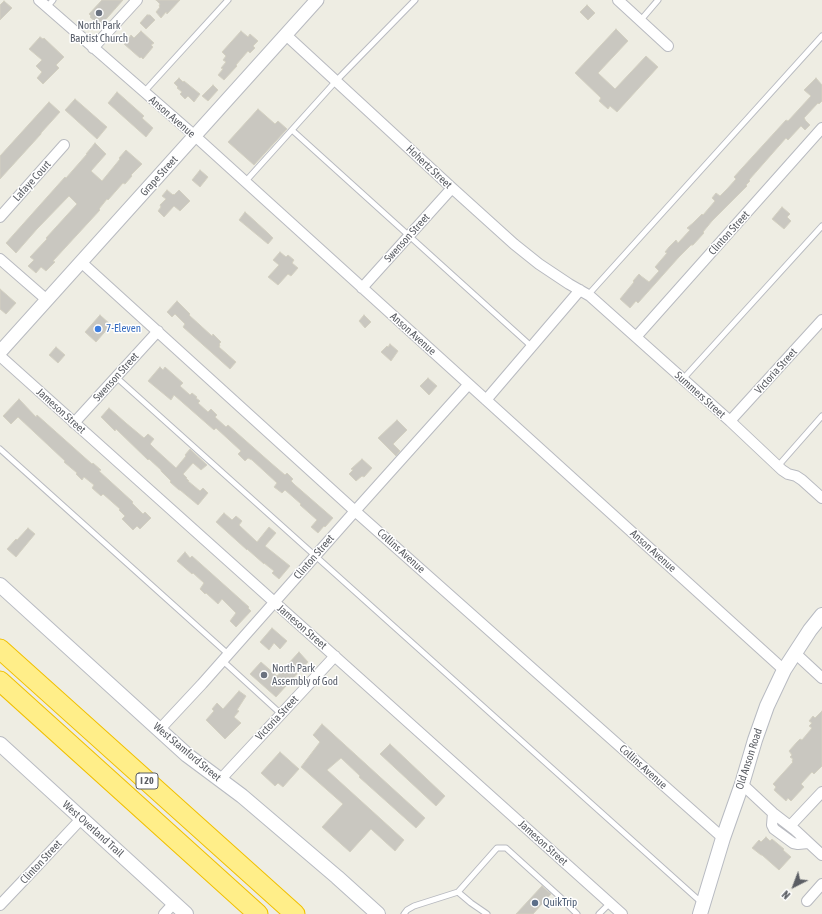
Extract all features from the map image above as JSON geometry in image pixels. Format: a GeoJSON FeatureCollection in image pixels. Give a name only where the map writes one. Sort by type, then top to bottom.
{"type":"FeatureCollection","features":[{"type":"Feature","properties":{"kind":"highway","name":"I 20"},"geometry":{"type":"LineString","coordinates":[[0,649],[295,914]]}},
{"type":"Feature","properties":{"kind":"highway","name":"I 20"},"geometry":{"type":"LineString","coordinates":[[0,681],[257,913]]}},
{"type":"Feature","properties":{"kind":"main road","name":"West Stamford Street"},"geometry":{"type":"LineString","coordinates":[[0,585],[187,755],[242,796],[378,914]]}},
{"type":"Feature","properties":{"kind":"main road","name":"Old Anson Road"},"geometry":{"type":"LineString","coordinates":[[701,909],[767,706],[784,670],[822,614]]}},
{"type":"Feature","properties":{"kind":"main road","name":"West Overland Trail"},"geometry":{"type":"LineString","coordinates":[[0,744],[186,914]]}},
{"type":"Feature","properties":{"kind":"street"},"geometry":{"type":"LineString","coordinates":[[93,48],[137,0]]}},
{"type":"Feature","properties":{"kind":"street","name":"Grape Street"},"geometry":{"type":"LineString","coordinates":[[0,352],[317,0]]}},
{"type":"Feature","properties":{"kind":"street"},"geometry":{"type":"LineString","coordinates":[[618,0],[668,46]]}},
{"type":"Feature","properties":{"kind":"street","name":"Anson Avenue"},"geometry":{"type":"LineString","coordinates":[[46,2],[93,48],[195,136],[784,670]]}},
{"type":"Feature","properties":{"kind":"street","name":"Hohertz Street"},"geometry":{"type":"LineString","coordinates":[[286,35],[514,244],[539,264],[584,292]]}},
{"type":"Feature","properties":{"kind":"street","name":"Clinton Street"},"geometry":{"type":"LineString","coordinates":[[636,337],[822,128]]}},
{"type":"Feature","properties":{"kind":"street","name":"Lafaye Court"},"geometry":{"type":"LineString","coordinates":[[0,218],[64,145]]}},
{"type":"Feature","properties":{"kind":"street","name":"Swenson Street"},"geometry":{"type":"LineString","coordinates":[[362,288],[452,188]]}},
{"type":"Feature","properties":{"kind":"street"},"geometry":{"type":"LineString","coordinates":[[0,259],[47,300]]}},
{"type":"Feature","properties":{"kind":"street","name":"Collins Avenue"},"geometry":{"type":"LineString","coordinates":[[81,262],[355,511],[723,838]]}},
{"type":"Feature","properties":{"kind":"street"},"geometry":{"type":"LineString","coordinates":[[486,400],[531,346],[584,292]]}},
{"type":"Feature","properties":{"kind":"street","name":"Summers Street"},"geometry":{"type":"LineString","coordinates":[[584,292],[683,379],[778,466],[788,474],[796,476],[802,480],[822,498]]}},
{"type":"Feature","properties":{"kind":"street","name":"Victoria Street"},"geometry":{"type":"LineString","coordinates":[[730,422],[822,320]]}},
{"type":"Feature","properties":{"kind":"street","name":"Swenson Street"},"geometry":{"type":"LineString","coordinates":[[74,423],[158,331]]}},
{"type":"Feature","properties":{"kind":"street","name":"Jameson Street"},"geometry":{"type":"LineString","coordinates":[[0,356],[622,914]]}},
{"type":"Feature","properties":{"kind":"street","name":"Clinton Street"},"geometry":{"type":"LineString","coordinates":[[160,729],[468,385]]}},
{"type":"Feature","properties":{"kind":"street"},"geometry":{"type":"LineString","coordinates":[[795,653],[822,678]]}},
{"type":"Feature","properties":{"kind":"street","name":"Victoria Street"},"geometry":{"type":"LineString","coordinates":[[220,780],[335,656]]}},
{"type":"Feature","properties":{"kind":"street"},"geometry":{"type":"LineString","coordinates":[[742,784],[773,814],[790,826],[822,855]]}},
{"type":"Feature","properties":{"kind":"street"},"geometry":{"type":"LineString","coordinates":[[790,826],[822,792]]}},
{"type":"Feature","properties":{"kind":"street"},"geometry":{"type":"LineString","coordinates":[[773,814],[772,825],[774,829],[793,843],[798,844],[808,842]]}},
{"type":"Feature","properties":{"kind":"street","name":"Clinton Street"},"geometry":{"type":"LineString","coordinates":[[1,903],[81,819]]}},
{"type":"Feature","properties":{"kind":"street"},"geometry":{"type":"LineString","coordinates":[[807,901],[822,884]]}},
{"type":"Feature","properties":{"kind":"street"},"geometry":{"type":"LineString","coordinates":[[164,914],[174,903]]}},
{"type":"Feature","properties":{"kind":"lane"},"geometry":{"type":"LineString","coordinates":[[144,92],[228,0]]}},
{"type":"Feature","properties":{"kind":"lane"},"geometry":{"type":"LineString","coordinates":[[245,182],[336,81],[415,0]]}},
{"type":"Feature","properties":{"kind":"lane"},"geometry":{"type":"LineString","coordinates":[[640,21],[658,0]]}},
{"type":"Feature","properties":{"kind":"lane"},"geometry":{"type":"LineString","coordinates":[[584,292],[822,36]]}},
{"type":"Feature","properties":{"kind":"lane"},"geometry":{"type":"LineString","coordinates":[[292,130],[531,346]]}},
{"type":"Feature","properties":{"kind":"lane"},"geometry":{"type":"LineString","coordinates":[[683,379],[822,226]]}},
{"type":"Feature","properties":{"kind":"lane"},"geometry":{"type":"LineString","coordinates":[[116,377],[316,556],[701,909]]}},
{"type":"Feature","properties":{"kind":"lane"},"geometry":{"type":"LineString","coordinates":[[778,466],[822,416]]}},
{"type":"Feature","properties":{"kind":"lane"},"geometry":{"type":"LineString","coordinates":[[0,449],[225,658],[281,714]]}},
{"type":"Feature","properties":{"kind":"lane"},"geometry":{"type":"LineString","coordinates":[[404,914],[407,910],[414,906],[458,892],[497,848],[506,848],[559,896],[576,914]]}},
{"type":"Feature","properties":{"kind":"lane"},"geometry":{"type":"LineString","coordinates":[[458,892],[487,914]]}},
{"type":"Feature","properties":{"kind":"lane"},"geometry":{"type":"LineString","coordinates":[[599,914],[610,903]]}},
{"type":"Feature","properties":{"kind":"building","name":"North Park Baptist Church"},"geometry":{"type":"Polygon","coordinates":[[[102,0],[123,0],[100,26],[90,17],[91,16],[89,14],[102,0]]]}},
{"type":"Feature","properties":{"kind":"building"},"geometry":{"type":"Polygon","coordinates":[[[156,0],[180,0],[167,14],[166,12],[161,18],[156,12],[160,7],[160,4],[156,0]]]}},
{"type":"Feature","properties":{"kind":"building"},"geometry":{"type":"Polygon","coordinates":[[[4,1],[12,8],[0,20],[0,5],[4,1]]]}},
{"type":"Feature","properties":{"kind":"building"},"geometry":{"type":"Polygon","coordinates":[[[587,5],[595,13],[588,20],[580,12],[587,5]]]}},
{"type":"Feature","properties":{"kind":"building"},"geometry":{"type":"Polygon","coordinates":[[[147,15],[150,15],[155,20],[146,29],[140,23],[147,15]]]}},
{"type":"Feature","properties":{"kind":"building"},"geometry":{"type":"Polygon","coordinates":[[[616,29],[628,41],[598,73],[615,89],[646,56],[658,67],[617,112],[610,106],[608,109],[599,101],[601,98],[575,73],[616,29]]]}},
{"type":"Feature","properties":{"kind":"building"},"geometry":{"type":"Polygon","coordinates":[[[141,31],[154,43],[151,45],[153,47],[143,59],[124,44],[125,43],[122,40],[126,35],[129,38],[131,35],[134,38],[141,31]]]}},
{"type":"Feature","properties":{"kind":"building"},"geometry":{"type":"Polygon","coordinates":[[[241,31],[248,37],[250,34],[258,41],[253,46],[255,48],[250,53],[248,51],[224,80],[218,75],[226,62],[223,60],[226,56],[222,52],[241,31]]]}},
{"type":"Feature","properties":{"kind":"building"},"geometry":{"type":"Polygon","coordinates":[[[40,37],[43,39],[44,38],[64,57],[56,65],[59,68],[43,84],[37,78],[42,72],[36,66],[42,60],[29,49],[40,37]]]}},
{"type":"Feature","properties":{"kind":"building"},"geometry":{"type":"Polygon","coordinates":[[[179,78],[200,94],[194,102],[188,96],[185,99],[180,94],[182,92],[174,83],[179,78]]]}},
{"type":"Feature","properties":{"kind":"building"},"geometry":{"type":"Polygon","coordinates":[[[816,78],[822,85],[822,101],[819,104],[818,103],[804,118],[810,125],[805,130],[801,126],[788,140],[786,138],[749,180],[750,181],[746,185],[747,186],[712,221],[693,245],[691,245],[679,257],[638,303],[636,301],[630,308],[620,299],[634,282],[633,281],[639,274],[649,282],[659,271],[655,267],[667,253],[665,252],[669,247],[676,240],[678,243],[690,230],[687,228],[702,214],[703,215],[715,201],[712,198],[716,193],[720,196],[727,189],[736,179],[734,177],[743,167],[786,120],[788,121],[811,96],[804,90],[816,78]]]}},
{"type":"Feature","properties":{"kind":"building"},"geometry":{"type":"Polygon","coordinates":[[[213,85],[218,90],[208,101],[202,96],[213,85]]]}},
{"type":"Feature","properties":{"kind":"building"},"geometry":{"type":"Polygon","coordinates":[[[117,92],[144,116],[142,118],[153,128],[146,137],[108,103],[117,92]]]}},
{"type":"Feature","properties":{"kind":"building"},"geometry":{"type":"Polygon","coordinates":[[[75,99],[107,127],[97,139],[65,110],[75,99]]]}},
{"type":"Feature","properties":{"kind":"building"},"geometry":{"type":"Polygon","coordinates":[[[49,102],[60,112],[0,179],[0,156],[49,102]]]}},
{"type":"Feature","properties":{"kind":"building"},"geometry":{"type":"Polygon","coordinates":[[[258,109],[275,124],[278,121],[287,129],[254,165],[228,142],[258,109]]]}},
{"type":"Feature","properties":{"kind":"building"},"geometry":{"type":"Polygon","coordinates":[[[95,143],[106,154],[91,171],[102,181],[126,150],[142,164],[131,175],[132,176],[125,184],[123,183],[108,200],[107,199],[99,209],[100,210],[53,261],[55,262],[46,271],[41,267],[36,273],[28,266],[34,260],[30,257],[77,204],[69,196],[16,253],[6,243],[65,177],[66,178],[95,143]]]}},
{"type":"Feature","properties":{"kind":"building"},"geometry":{"type":"Polygon","coordinates":[[[200,170],[208,177],[200,187],[192,180],[200,170]]]}},
{"type":"Feature","properties":{"kind":"building"},"geometry":{"type":"Polygon","coordinates":[[[167,190],[174,195],[179,190],[190,201],[180,211],[174,206],[164,217],[158,211],[161,207],[160,205],[166,199],[162,196],[167,190]]]}},
{"type":"Feature","properties":{"kind":"building"},"geometry":{"type":"Polygon","coordinates":[[[782,207],[790,214],[787,217],[791,221],[784,229],[772,219],[782,207]]]}},
{"type":"Feature","properties":{"kind":"building"},"geometry":{"type":"Polygon","coordinates":[[[245,212],[273,238],[268,244],[239,220],[245,212]]]}},
{"type":"Feature","properties":{"kind":"building"},"geometry":{"type":"Polygon","coordinates":[[[280,252],[286,257],[288,255],[294,260],[292,263],[298,268],[291,276],[288,274],[278,285],[268,277],[279,265],[273,260],[280,252]]]}},
{"type":"Feature","properties":{"kind":"building"},"geometry":{"type":"Polygon","coordinates":[[[0,289],[16,303],[6,314],[0,309],[0,289]]]}},
{"type":"Feature","properties":{"kind":"building"},"geometry":{"type":"Polygon","coordinates":[[[177,301],[190,314],[189,315],[212,336],[213,334],[221,342],[219,347],[236,362],[230,369],[183,327],[185,324],[175,314],[172,317],[167,312],[177,301]]]}},
{"type":"Feature","properties":{"kind":"building","name":"7-Eleven"},"geometry":{"type":"Polygon","coordinates":[[[100,315],[111,325],[96,342],[85,332],[100,315]]]}},
{"type":"Feature","properties":{"kind":"building"},"geometry":{"type":"Polygon","coordinates":[[[364,315],[371,322],[365,328],[359,321],[364,315]]]}},
{"type":"Feature","properties":{"kind":"building"},"geometry":{"type":"Polygon","coordinates":[[[390,344],[398,351],[391,361],[381,352],[390,344]]]}},
{"type":"Feature","properties":{"kind":"building"},"geometry":{"type":"Polygon","coordinates":[[[56,347],[65,355],[58,363],[49,355],[56,347]]]}},
{"type":"Feature","properties":{"kind":"building"},"geometry":{"type":"Polygon","coordinates":[[[160,367],[163,370],[165,367],[183,383],[180,386],[190,395],[192,393],[197,397],[196,398],[200,401],[198,403],[208,412],[211,409],[217,415],[215,417],[226,427],[228,425],[285,475],[287,473],[293,479],[291,481],[295,485],[333,518],[325,527],[324,526],[318,533],[311,527],[317,520],[285,490],[282,493],[274,487],[277,483],[252,460],[248,458],[245,461],[238,454],[241,451],[216,428],[214,430],[174,395],[171,400],[148,381],[160,367]]]}},
{"type":"Feature","properties":{"kind":"building"},"geometry":{"type":"Polygon","coordinates":[[[428,378],[437,386],[429,395],[420,386],[428,378]]]}},
{"type":"Feature","properties":{"kind":"building"},"geometry":{"type":"Polygon","coordinates":[[[19,399],[36,417],[37,415],[92,464],[93,463],[101,470],[99,471],[133,502],[132,503],[143,514],[145,512],[151,518],[140,529],[137,526],[133,530],[122,519],[125,516],[119,510],[120,509],[103,494],[101,496],[92,488],[94,485],[84,477],[82,480],[76,474],[77,473],[64,462],[65,461],[18,417],[11,424],[3,416],[19,399]]]}},
{"type":"Feature","properties":{"kind":"building"},"geometry":{"type":"Polygon","coordinates":[[[109,408],[144,438],[148,434],[154,439],[150,444],[176,468],[190,449],[207,465],[201,470],[193,463],[183,474],[188,481],[200,491],[203,488],[208,493],[198,505],[170,482],[171,481],[161,470],[149,459],[148,460],[116,429],[115,431],[101,417],[109,408]]]}},
{"type":"Feature","properties":{"kind":"building"},"geometry":{"type":"Polygon","coordinates":[[[397,420],[407,430],[393,444],[400,451],[396,456],[378,438],[397,420]]]}},
{"type":"Feature","properties":{"kind":"building"},"geometry":{"type":"Polygon","coordinates":[[[362,459],[372,468],[364,477],[362,476],[356,481],[349,474],[353,470],[351,469],[362,459]]]}},
{"type":"Feature","properties":{"kind":"building"},"geometry":{"type":"Polygon","coordinates":[[[224,513],[232,520],[236,516],[242,521],[239,525],[257,542],[269,527],[276,533],[265,546],[290,566],[279,579],[272,573],[274,571],[247,550],[216,522],[224,513]]]}},
{"type":"Feature","properties":{"kind":"building"},"geometry":{"type":"Polygon","coordinates":[[[28,528],[35,534],[16,557],[7,549],[28,528]]]}},
{"type":"Feature","properties":{"kind":"building"},"geometry":{"type":"Polygon","coordinates":[[[185,552],[190,558],[192,556],[249,607],[248,608],[251,611],[236,627],[230,621],[236,613],[222,599],[218,604],[206,593],[205,594],[200,589],[204,583],[177,561],[185,552]]]}},
{"type":"Feature","properties":{"kind":"building"},"geometry":{"type":"Polygon","coordinates":[[[272,628],[287,641],[280,649],[274,643],[269,650],[260,642],[272,628]]]}},
{"type":"Feature","properties":{"kind":"building","name":"North Park Assembly of God"},"geometry":{"type":"Polygon","coordinates":[[[299,652],[308,662],[276,697],[250,674],[261,662],[277,676],[299,652]]]}},
{"type":"Feature","properties":{"kind":"building"},"geometry":{"type":"Polygon","coordinates":[[[239,691],[246,696],[237,710],[239,711],[234,717],[241,723],[225,739],[206,720],[214,711],[212,709],[217,703],[223,709],[239,691]]]}},
{"type":"Feature","properties":{"kind":"building"},"geometry":{"type":"Polygon","coordinates":[[[822,711],[822,766],[814,774],[812,772],[801,784],[804,787],[791,801],[788,798],[786,801],[774,790],[776,787],[773,784],[793,762],[793,759],[790,757],[792,755],[789,751],[800,739],[802,740],[812,728],[809,726],[812,723],[809,721],[813,716],[815,718],[822,711]]]}},
{"type":"Feature","properties":{"kind":"building"},"geometry":{"type":"Polygon","coordinates":[[[322,724],[425,818],[416,828],[359,777],[360,776],[341,758],[327,770],[404,840],[395,851],[371,829],[350,852],[322,827],[343,804],[301,767],[320,742],[313,735],[322,724]]]}},
{"type":"Feature","properties":{"kind":"building"},"geometry":{"type":"Polygon","coordinates":[[[390,744],[445,796],[436,806],[380,754],[390,744]]]}},
{"type":"Feature","properties":{"kind":"building"},"geometry":{"type":"Polygon","coordinates":[[[280,752],[299,769],[283,787],[278,783],[275,786],[261,773],[280,752]]]}},
{"type":"Feature","properties":{"kind":"building"},"geometry":{"type":"Polygon","coordinates":[[[766,837],[770,841],[772,839],[791,857],[779,870],[752,848],[759,840],[761,842],[766,837]]]}},
{"type":"Feature","properties":{"kind":"building","name":"QuikTrip"},"geometry":{"type":"Polygon","coordinates":[[[542,886],[551,894],[533,914],[516,914],[542,886]]]}},
{"type":"Feature","properties":{"kind":"place","name":"North Park Baptist Church"},"geometry":{"type":"Point","coordinates":[99,13]}},
{"type":"Feature","properties":{"kind":"place","name":"7-Eleven"},"geometry":{"type":"Point","coordinates":[98,329]}},
{"type":"Feature","properties":{"kind":"place","name":"North Park Assembly of God"},"geometry":{"type":"Point","coordinates":[264,675]}},
{"type":"Feature","properties":{"kind":"place","name":"QuikTrip"},"geometry":{"type":"Point","coordinates":[535,903]}}]}
